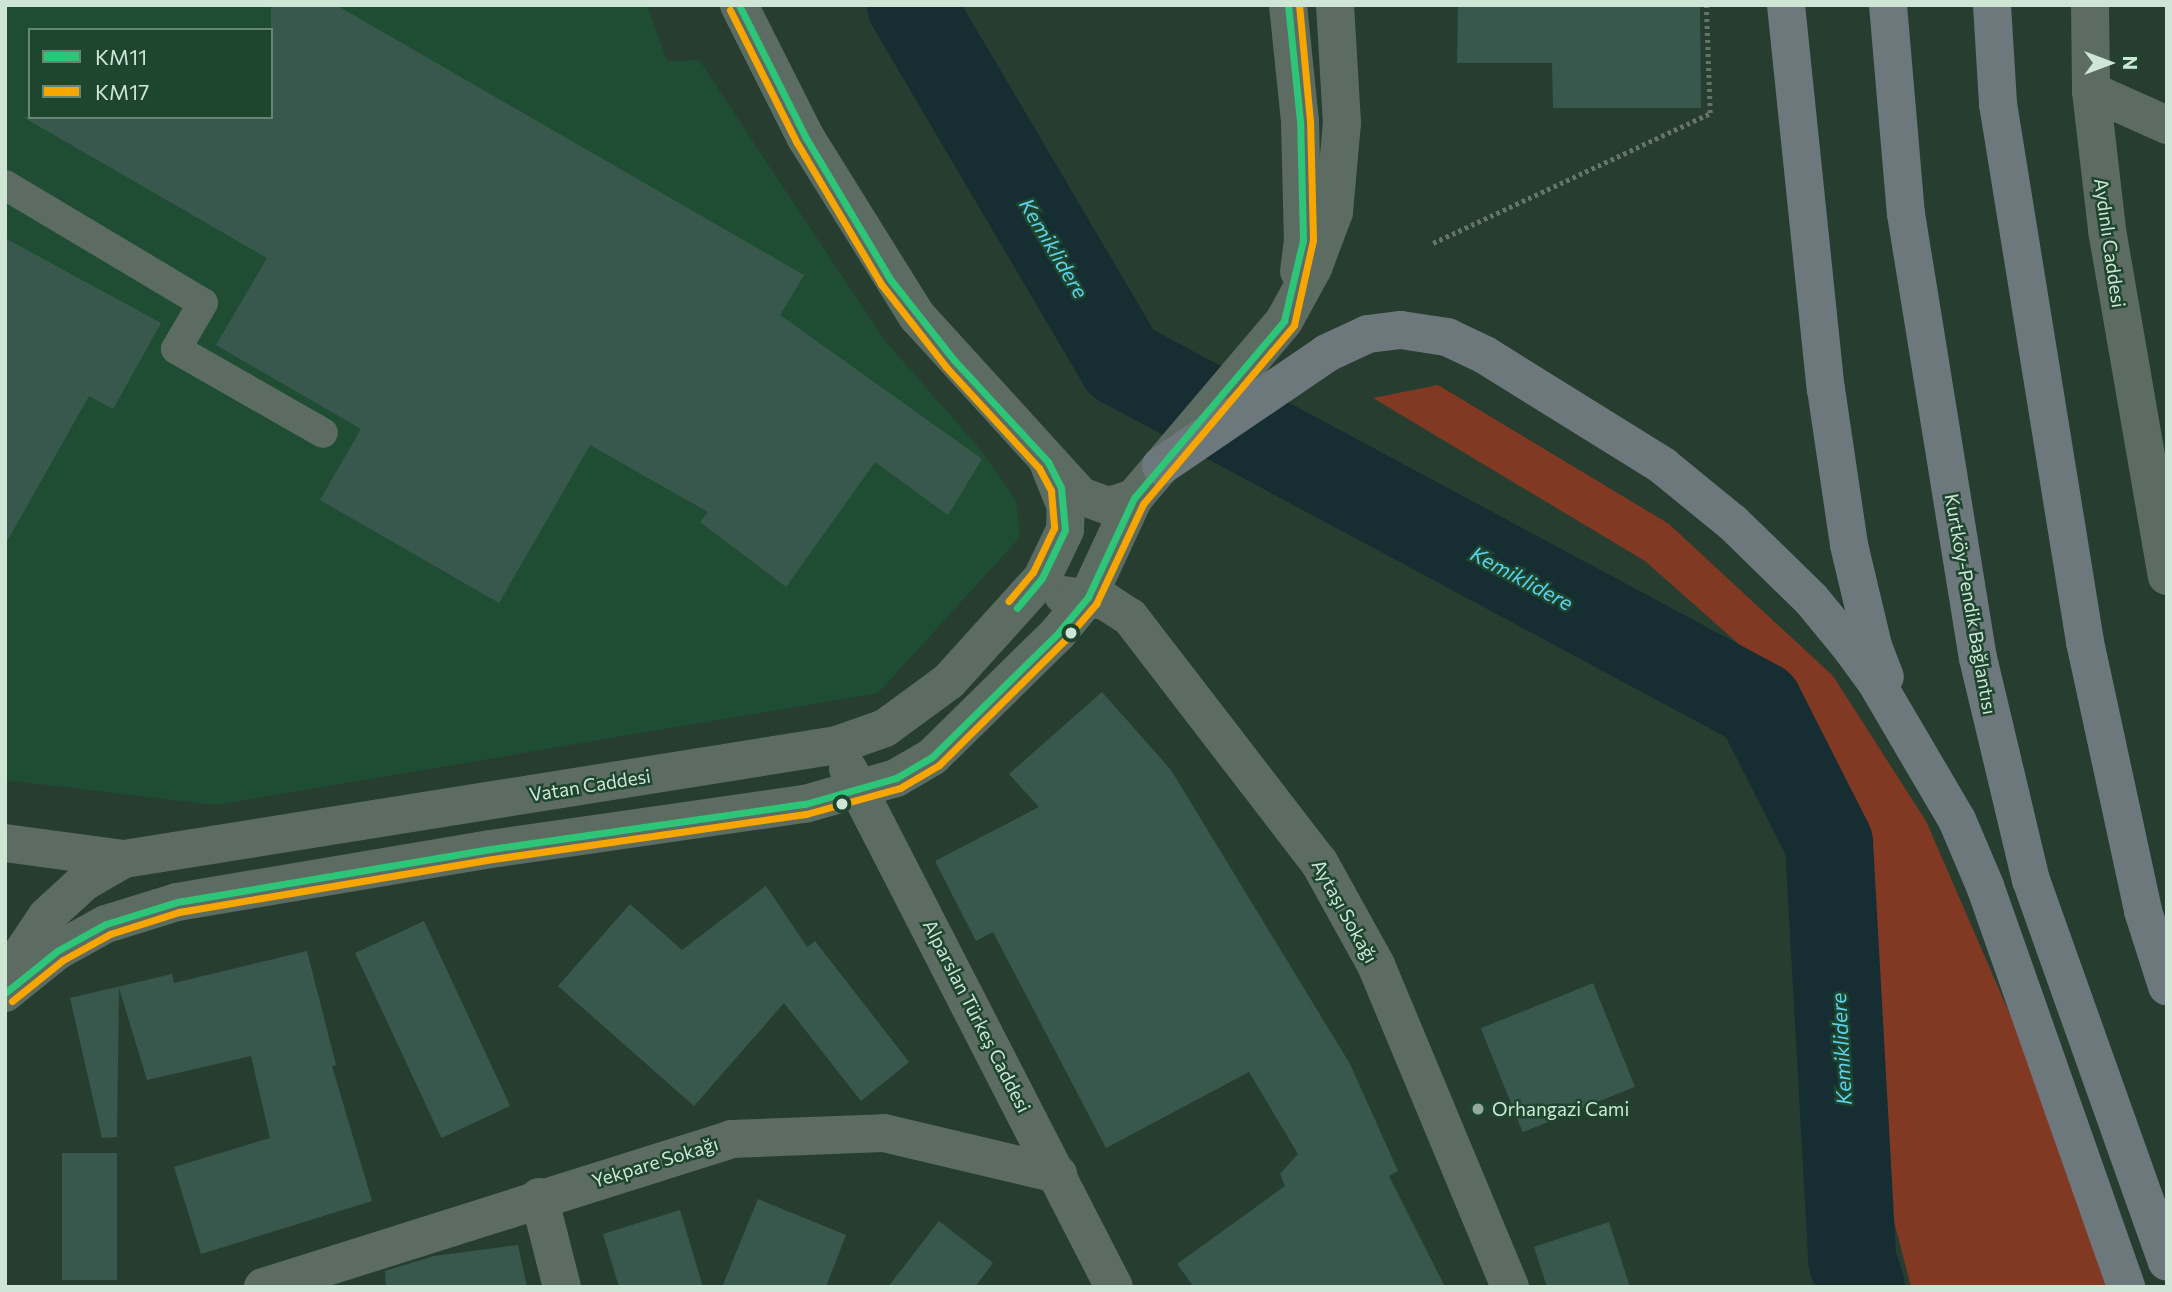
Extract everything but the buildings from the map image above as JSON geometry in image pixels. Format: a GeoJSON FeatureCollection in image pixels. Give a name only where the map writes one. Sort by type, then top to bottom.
{"type":"FeatureCollection","features":[{"type":"Feature","properties":{"kind":"highway"},"geometry":{"type":"LineString","coordinates":[[1786,5],[1826,389],[1849,545],[1873,646],[1910,739]]}},
{"type":"Feature","properties":{"kind":"highway","name":"Kurtköy-Pendik Bağlantısı"},"geometry":{"type":"LineString","coordinates":[[1888,5],[1906,214],[1978,659],[2031,880],[2167,1262]]}},
{"type":"Feature","properties":{"kind":"highway"},"geometry":{"type":"LineString","coordinates":[[1992,5],[1998,104],[2085,642],[2143,911],[2167,986]]}},
{"type":"Feature","properties":{"kind":"highway"},"geometry":{"type":"LineString","coordinates":[[1161,466],[1327,353],[1368,334],[1401,330],[1447,337],[1485,355],[1663,466],[1733,523],[1811,599],[1876,682],[1957,820],[1985,886],[2126,1287]]}},
{"type":"Feature","properties":{"kind":"street"},"geometry":{"type":"LineString","coordinates":[[738,5],[806,138],[890,279],[954,360],[1048,463],[1092,502],[1109,506],[1134,498]]}},
{"type":"Feature","properties":{"kind":"street"},"geometry":{"type":"LineString","coordinates":[[1284,321],[1303,240],[1300,121],[1288,5]]}},
{"type":"Feature","properties":{"kind":"street"},"geometry":{"type":"LineString","coordinates":[[5,993],[57,951],[106,924],[177,902],[859,791],[896,778],[932,757],[1048,643],[1088,597],[1134,498],[1284,321],[1313,268],[1334,212],[1342,122],[1335,5]]}},
{"type":"Feature","properties":{"kind":"street","name":"Aydınlı Caddesi"},"geometry":{"type":"LineString","coordinates":[[2090,5],[2091,91],[2107,230],[2157,483],[2167,576]]}},
{"type":"Feature","properties":{"kind":"street"},"geometry":{"type":"LineString","coordinates":[[2091,91],[2167,125]]}},
{"type":"Feature","properties":{"kind":"street","name":"Vatan Caddesi"},"geometry":{"type":"LineString","coordinates":[[5,978],[47,916],[84,882],[124,859],[837,746],[885,728],[949,681],[1042,578],[1065,530],[1061,488],[1048,463]]}},
{"type":"Feature","properties":{"kind":"street"},"geometry":{"type":"LineString","coordinates":[[1130,617],[1119,566],[1134,498]]}},
{"type":"Feature","properties":{"kind":"street","name":"Aytaşı Sokağı"},"geometry":{"type":"LineString","coordinates":[[1010,616],[1046,597],[1088,597],[1130,617],[1319,862],[1376,965],[1510,1287]]}},
{"type":"Feature","properties":{"kind":"street","name":"Alparslan Türkeş Caddesi"},"geometry":{"type":"LineString","coordinates":[[837,746],[1114,1287]]}},
{"type":"Feature","properties":{"kind":"street"},"geometry":{"type":"LineString","coordinates":[[5,843],[124,859]]}},
{"type":"Feature","properties":{"kind":"street","name":"Yekpare Sokağı"},"geometry":{"type":"LineString","coordinates":[[263,1287],[731,1139],[884,1133],[1058,1174]]}},
{"type":"Feature","properties":{"kind":"street"},"geometry":{"type":"LineString","coordinates":[[539,1198],[562,1287]]}},
{"type":"Feature","properties":{"kind":"lane"},"geometry":{"type":"LineString","coordinates":[[5,186],[203,303],[176,349],[323,433]]}},
{"type":"Feature","properties":{"kind":"path"},"geometry":{"type":"LineString","coordinates":[[1433,243],[1710,113],[1706,5]]}},
{"type":"Feature","properties":{"kind":"shaded area"},"geometry":{"type":"Polygon","coordinates":[[[5,5],[647,5],[667,61],[699,60],[886,342],[979,448],[1016,500],[1020,537],[878,693],[216,805],[5,780],[5,5]]]}},
{"type":"Feature","properties":{"kind":"shaded area"},"geometry":{"type":"Polygon","coordinates":[[[1438,385],[1669,524],[1833,676],[1926,821],[2021,1040],[2109,1287],[1911,1287],[1874,1144],[1863,845],[1775,676],[1645,561],[1373,398],[1438,385]]]}},
{"type":"Feature","properties":{"kind":"waterway","name":"Kemiklidere"},"geometry":{"type":"LineString","coordinates":[[911,5],[1122,363],[1759,705],[1829,843],[1852,1259],[1861,1287]]}},
{"type":"Feature","properties":{"kind":"transit line","name":"KM11"},"geometry":{"type":"LineString","coordinates":[[739,5],[806,138],[890,279],[954,360],[1048,462],[1061,488],[1065,530],[1042,578],[1017,608]]}},
{"type":"Feature","properties":{"kind":"transit line","name":"KM11"},"geometry":{"type":"LineString","coordinates":[[5,993],[57,951],[106,924],[177,902],[491,849],[805,804],[896,778],[932,757],[1058,633],[1088,597],[1134,498],[1284,321],[1303,240],[1300,121],[1288,5]]}},
{"type":"Feature","properties":{"kind":"transit line","name":"KM17"},"geometry":{"type":"LineString","coordinates":[[12,1001],[63,960],[110,934],[179,912],[493,859],[806,814],[900,788],[939,765],[1065,640],[1096,604],[1143,504],[1294,325],[1313,240],[1310,121],[1299,5]]}},
{"type":"Feature","properties":{"kind":"transit line","name":"KM17"},"geometry":{"type":"LineString","coordinates":[[730,10],[797,143],[881,284],[946,367],[1039,468],[1051,491],[1054,528],[1033,572],[1009,601]]}},
{"type":"Feature","properties":{"kind":"place","name":"Orhangazi Cami"},"geometry":{"type":"Point","coordinates":[1478,1109]}}]}
